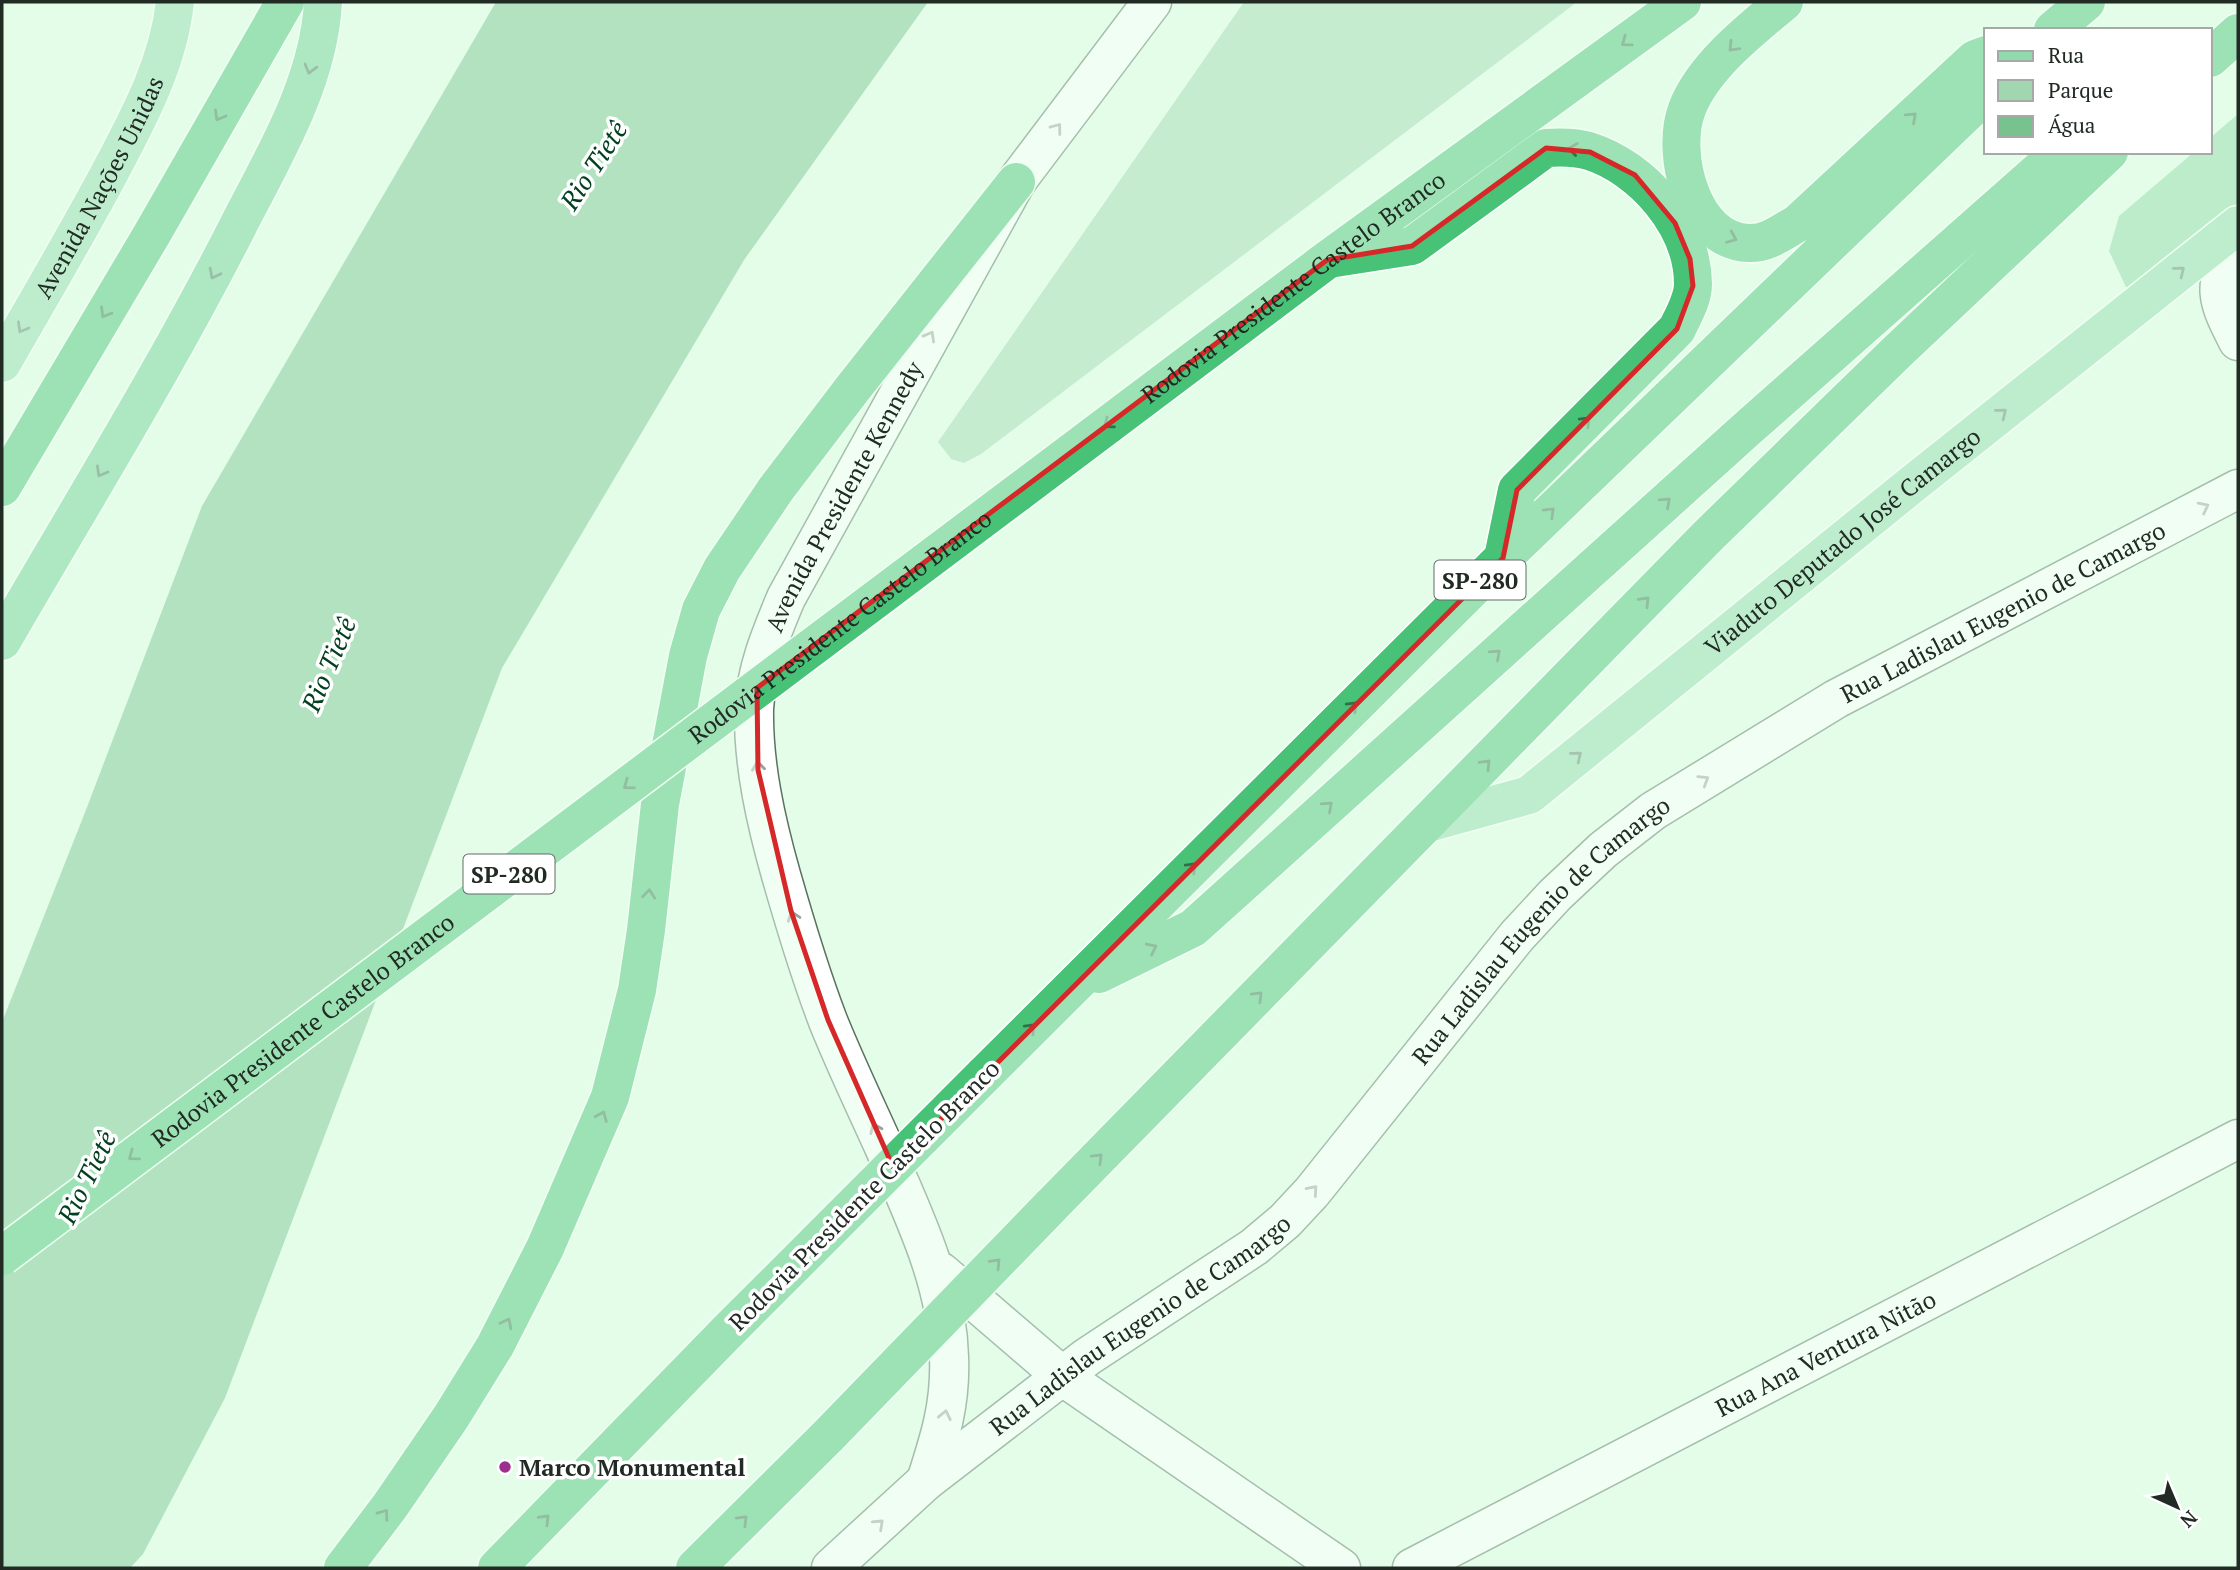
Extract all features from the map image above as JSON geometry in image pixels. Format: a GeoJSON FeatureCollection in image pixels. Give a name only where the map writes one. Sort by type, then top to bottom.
{"type":"FeatureCollection","features":[{"type":"Feature","properties":{"kind":"highway"},"geometry":{"type":"LineString","coordinates":[[2,487],[285,2]]}},
{"type":"Feature","properties":{"kind":"highway"},"geometry":{"type":"LineString","coordinates":[[2,641],[202,297],[279,147],[309,74],[323,2]]}},
{"type":"Feature","properties":{"kind":"highway","name":"Rodovia Presidente Castelo Branco"},"geometry":{"type":"LineString","coordinates":[[2,1256],[1327,260],[1682,2]]}},
{"type":"Feature","properties":{"kind":"highway"},"geometry":{"type":"LineString","coordinates":[[1784,2],[1731,48],[1705,80],[1688,108],[1680,136],[1682,167],[1697,208],[1715,228],[1731,240],[1762,242],[1798,223],[1975,59],[1984,56]]}},
{"type":"Feature","properties":{"kind":"highway"},"geometry":{"type":"LineString","coordinates":[[2055,28],[2086,2]]}},
{"type":"Feature","properties":{"kind":"highway"},"geometry":{"type":"LineString","coordinates":[[2212,56],[2238,33]]}},
{"type":"Feature","properties":{"kind":"highway","name":"Rodovia Presidente Castelo Branco"},"geometry":{"type":"LineString","coordinates":[[497,1568],[727,1332],[1503,558],[1984,95]]}},
{"type":"Feature","properties":{"kind":"highway"},"geometry":{"type":"LineString","coordinates":[[1327,260],[1412,246],[1546,148],[1565,147],[1590,152],[1635,175],[1675,223],[1690,259],[1693,286],[1676,330],[1517,490],[1503,558]]}},
{"type":"Feature","properties":{"kind":"highway"},"geometry":{"type":"LineString","coordinates":[[1069,989],[1193,928],[1749,427],[2058,154]]}},
{"type":"Feature","properties":{"kind":"highway"},"geometry":{"type":"LineString","coordinates":[[695,1568],[1708,536],[1888,360],[2107,154]]}},
{"type":"Feature","properties":{"kind":"highway"},"geometry":{"type":"LineString","coordinates":[[343,1568],[390,1506],[451,1417],[495,1346],[545,1248],[610,1097],[637,990],[660,804],[688,656],[701,610],[722,569],[776,489],[1016,182]]}},
{"type":"Feature","properties":{"kind":"main road","name":"Avenida Nações Unidas"},"geometry":{"type":"LineString","coordinates":[[2,363],[146,104],[166,50],[175,2]]}},
{"type":"Feature","properties":{"kind":"main road","name":"Avenida Presidente Kennedy"},"geometry":{"type":"LineString","coordinates":[[926,1481],[949,1399],[949,1355],[942,1299],[925,1241],[828,1020],[791,911],[769,833],[758,770],[754,708],[759,672],[768,639],[786,598],[1016,182],[1152,2]]}},
{"type":"Feature","properties":{"kind":"main road","name":"Viaduto Deputado José Camargo"},"geometry":{"type":"LineString","coordinates":[[1428,822],[1529,795],[1899,494],[2238,225]]}},
{"type":"Feature","properties":{"kind":"main road"},"geometry":{"type":"LineString","coordinates":[[2238,246],[2226,264],[2220,280],[2221,309],[2238,341]]}},
{"type":"Feature","properties":{"kind":"main road","name":"Rua Ladislau Eugenio de Camargo"},"geometry":{"type":"LineString","coordinates":[[926,1481],[1062,1376],[1133,1326],[1198,1286],[1254,1247],[1285,1221],[1312,1192],[1517,936],[1555,895],[1603,850],[1653,811],[1836,699],[2238,489]]}},
{"type":"Feature","properties":{"kind":"main road","name":"Rua Ana Ventura Nitão"},"geometry":{"type":"LineString","coordinates":[[1412,1568],[2238,1139]]}},
{"type":"Feature","properties":{"kind":"main road"},"geometry":{"type":"LineString","coordinates":[[932,1264],[1062,1376],[1341,1568]]}},
{"type":"Feature","properties":{"kind":"main road"},"geometry":{"type":"LineString","coordinates":[[831,1568],[926,1481]]}},
{"type":"Feature","properties":{"kind":"highlighted area"},"geometry":{"type":"Polygon","coordinates":[[[1546,148],[1590,152],[1635,175],[1675,223],[1690,259],[1693,286],[1677,329],[1517,490],[1503,558],[893,1167],[828,1020],[791,911],[758,770],[757,688],[1327,260],[1412,246],[1546,148]]]}},
{"type":"Feature","properties":{"kind":"green space"},"geometry":{"type":"Polygon","coordinates":[[[1244,2],[1577,2],[981,454],[964,463],[951,459],[938,442],[1244,2]]]}},
{"type":"Feature","properties":{"kind":"shaded area"},"geometry":{"type":"Polygon","coordinates":[[[2238,114],[2238,222],[2176,291],[2126,287],[2109,251],[2119,216],[2192,154],[2212,154],[2212,136],[2238,114]]]}},
{"type":"Feature","properties":{"kind":"water","name":"Rio Tietê"},"geometry":{"type":"Polygon","coordinates":[[[496,2],[928,2],[744,260],[502,668],[225,1398],[143,1554],[130,1568],[2,1568],[2,1022],[202,506],[496,2]]]}},
{"type":"Feature","properties":{"kind":"place","name":"Marco Monumental"},"geometry":{"type":"Point","coordinates":[505,1467]}}]}
